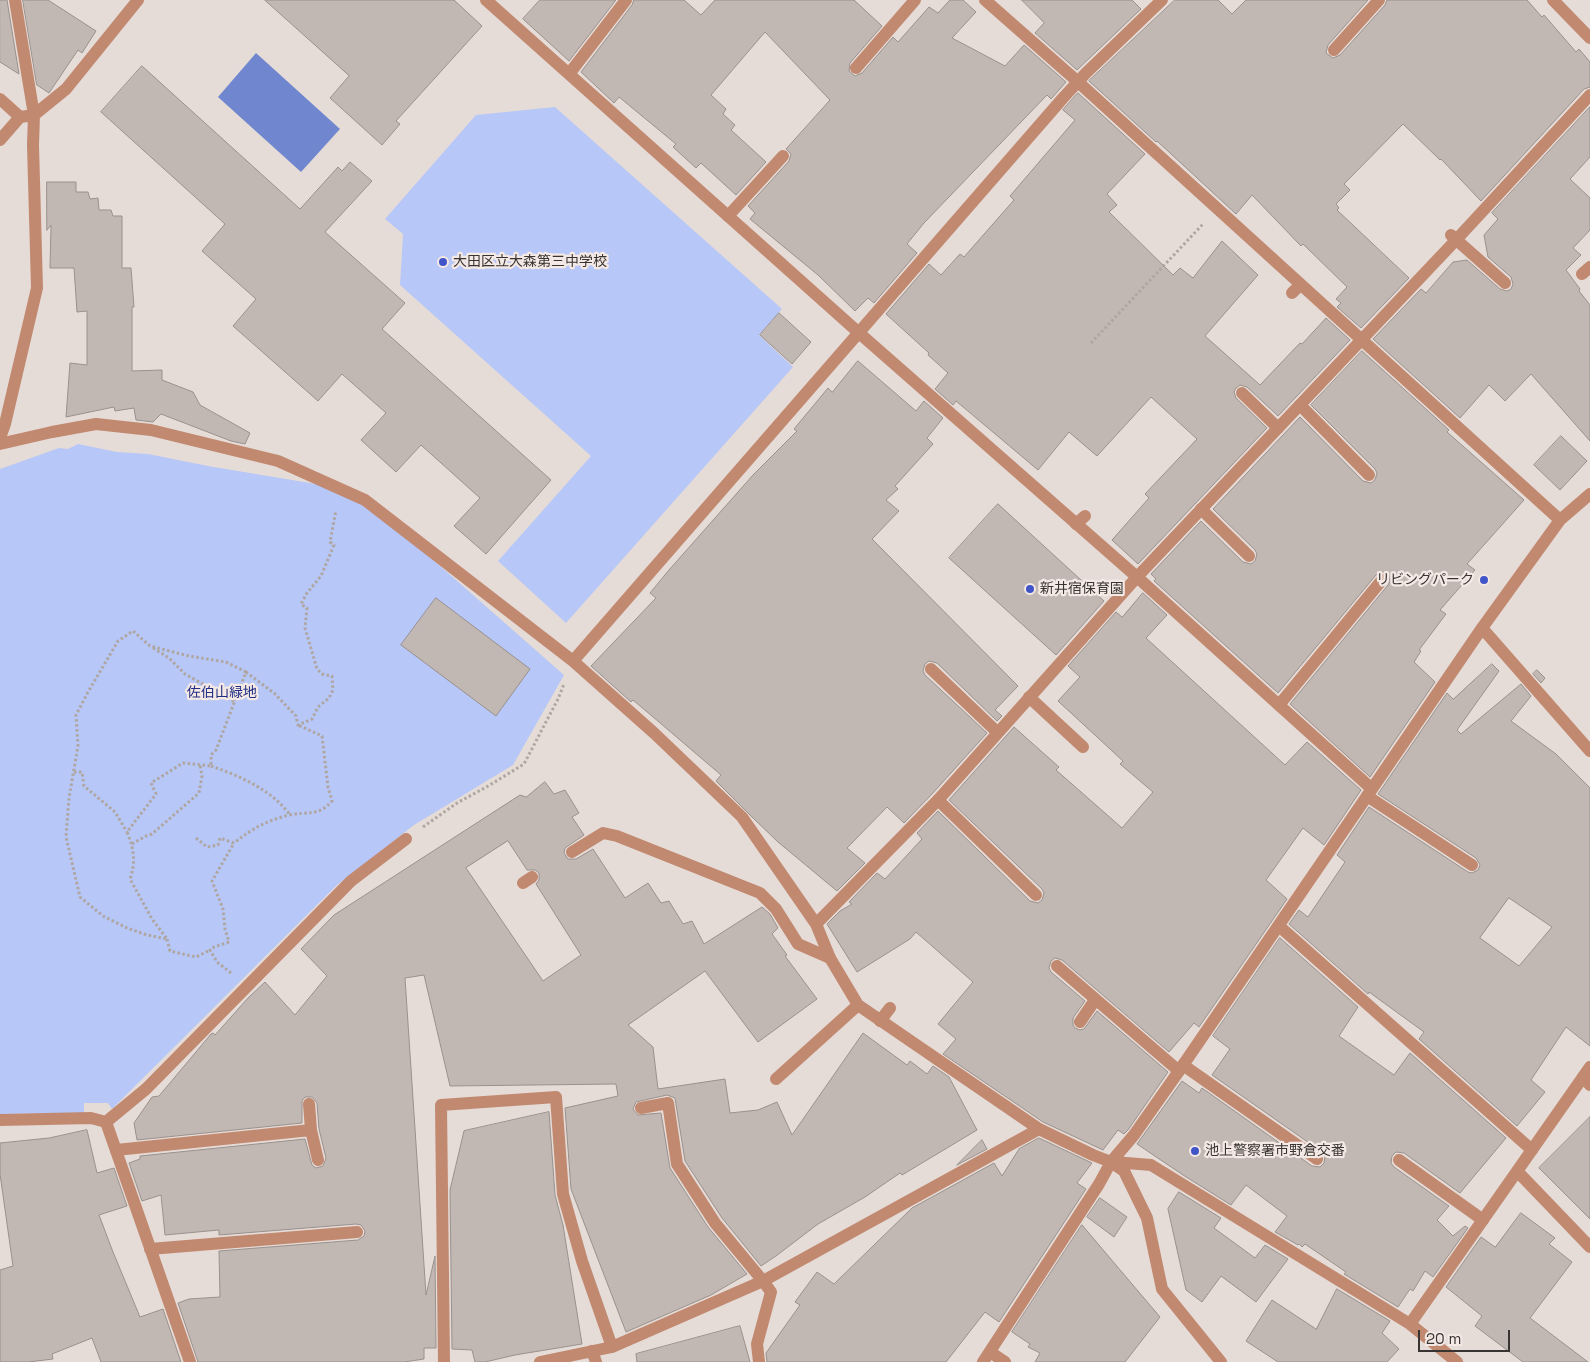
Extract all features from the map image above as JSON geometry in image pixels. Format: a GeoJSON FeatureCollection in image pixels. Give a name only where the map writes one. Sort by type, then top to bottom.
{"type":"FeatureCollection","features":[{"type":"Feature","properties":{"kind":"street"},"geometry":{"type":"LineString","coordinates":[[0,438],[5,424],[36,288],[34,115],[15,0]]}},
{"type":"Feature","properties":{"kind":"street"},"geometry":{"type":"LineString","coordinates":[[0,140],[20,117],[34,115],[66,90],[138,0]]}},
{"type":"Feature","properties":{"kind":"street"},"geometry":{"type":"LineString","coordinates":[[486,0],[858,332],[1080,520],[1137,577],[1279,705],[1370,793],[1472,865]]}},
{"type":"Feature","properties":{"kind":"street"},"geometry":{"type":"LineString","coordinates":[[569,74],[626,0]]}},
{"type":"Feature","properties":{"kind":"street"},"geometry":{"type":"LineString","coordinates":[[856,68],[915,0]]}},
{"type":"Feature","properties":{"kind":"street"},"geometry":{"type":"LineString","coordinates":[[985,0],[1217,209],[1296,289],[1361,341],[1560,520]]}},
{"type":"Feature","properties":{"kind":"street"},"geometry":{"type":"LineString","coordinates":[[573,661],[1077,82],[1162,0]]}},
{"type":"Feature","properties":{"kind":"street"},"geometry":{"type":"LineString","coordinates":[[1334,50],[1379,0]]}},
{"type":"Feature","properties":{"kind":"street"},"geometry":{"type":"LineString","coordinates":[[1553,0],[1590,38]]}},
{"type":"Feature","properties":{"kind":"street"},"geometry":{"type":"LineString","coordinates":[[816,924],[938,800],[1137,577],[1361,341],[1453,238],[1590,95]]}},
{"type":"Feature","properties":{"kind":"street"},"geometry":{"type":"LineString","coordinates":[[0,99],[20,117]]}},
{"type":"Feature","properties":{"kind":"street"},"geometry":{"type":"LineString","coordinates":[[728,216],[783,156]]}},
{"type":"Feature","properties":{"kind":"street"},"geometry":{"type":"LineString","coordinates":[[1453,238],[1505,284]]}},
{"type":"Feature","properties":{"kind":"street"},"geometry":{"type":"LineString","coordinates":[[1242,393],[1278,428]]}},
{"type":"Feature","properties":{"kind":"street"},"geometry":{"type":"LineString","coordinates":[[1300,405],[1370,475]]}},
{"type":"Feature","properties":{"kind":"street"},"geometry":{"type":"LineString","coordinates":[[0,444],[96,424],[151,430],[278,461],[365,500],[573,661],[654,733],[742,817],[816,924],[830,958],[858,1005],[1039,1129],[1111,1162],[1124,1171],[1147,1218],[1162,1289],[1221,1362]]}},
{"type":"Feature","properties":{"kind":"street"},"geometry":{"type":"LineString","coordinates":[[1005,1362],[987,1357],[1094,1192],[1111,1162],[1134,1135],[1181,1068],[1482,628],[1560,520],[1590,494]]}},
{"type":"Feature","properties":{"kind":"street"},"geometry":{"type":"LineString","coordinates":[[1200,509],[1249,556]]}},
{"type":"Feature","properties":{"kind":"street"},"geometry":{"type":"LineString","coordinates":[[1279,705],[1382,580]]}},
{"type":"Feature","properties":{"kind":"street"},"geometry":{"type":"LineString","coordinates":[[1482,628],[1590,751]]}},
{"type":"Feature","properties":{"kind":"street"},"geometry":{"type":"LineString","coordinates":[[931,669],[997,732]]}},
{"type":"Feature","properties":{"kind":"street"},"geometry":{"type":"LineString","coordinates":[[1029,697],[1083,747]]}},
{"type":"Feature","properties":{"kind":"street"},"geometry":{"type":"LineString","coordinates":[[938,800],[1036,895]]}},
{"type":"Feature","properties":{"kind":"street"},"geometry":{"type":"LineString","coordinates":[[572,852],[603,833],[617,836],[760,893],[776,909],[798,944],[830,958]]}},
{"type":"Feature","properties":{"kind":"street"},"geometry":{"type":"LineString","coordinates":[[106,1122],[146,1089],[352,881],[406,838]]}},
{"type":"Feature","properties":{"kind":"street"},"geometry":{"type":"LineString","coordinates":[[1279,926],[1532,1150]]}},
{"type":"Feature","properties":{"kind":"street"},"geometry":{"type":"LineString","coordinates":[[1057,966],[1181,1068],[1318,1159]]}},
{"type":"Feature","properties":{"kind":"street"},"geometry":{"type":"LineString","coordinates":[[1080,1022],[1096,1000]]}},
{"type":"Feature","properties":{"kind":"street"},"geometry":{"type":"LineString","coordinates":[[776,1078],[858,1005]]}},
{"type":"Feature","properties":{"kind":"street"},"geometry":{"type":"LineString","coordinates":[[880,1021],[890,1008]]}},
{"type":"Feature","properties":{"kind":"street"},"geometry":{"type":"LineString","coordinates":[[1410,1324],[1532,1150],[1588,1077]]}},
{"type":"Feature","properties":{"kind":"street"},"geometry":{"type":"LineString","coordinates":[[444,1362],[441,1105],[556,1097],[563,1194],[582,1261],[612,1347]]}},
{"type":"Feature","properties":{"kind":"street"},"geometry":{"type":"LineString","coordinates":[[641,1108],[668,1103],[677,1164],[715,1224],[771,1292],[757,1344],[759,1362]]}},
{"type":"Feature","properties":{"kind":"street"},"geometry":{"type":"LineString","coordinates":[[309,1104],[311,1130],[318,1160]]}},
{"type":"Feature","properties":{"kind":"street"},"geometry":{"type":"LineString","coordinates":[[0,1120],[91,1118],[106,1122]]}},
{"type":"Feature","properties":{"kind":"street"},"geometry":{"type":"LineString","coordinates":[[106,1122],[190,1362]]}},
{"type":"Feature","properties":{"kind":"street"},"geometry":{"type":"LineString","coordinates":[[540,1362],[594,1357],[612,1347],[763,1281],[1039,1129]]}},
{"type":"Feature","properties":{"kind":"street"},"geometry":{"type":"LineString","coordinates":[[116,1150],[311,1130]]}},
{"type":"Feature","properties":{"kind":"street"},"geometry":{"type":"LineString","coordinates":[[1399,1160],[1483,1220]]}},
{"type":"Feature","properties":{"kind":"street"},"geometry":{"type":"LineString","coordinates":[[1111,1162],[1151,1165],[1410,1324],[1457,1362]]}},
{"type":"Feature","properties":{"kind":"street"},"geometry":{"type":"LineString","coordinates":[[1517,1171],[1590,1247]]}},
{"type":"Feature","properties":{"kind":"street"},"geometry":{"type":"LineString","coordinates":[[150,1249],[357,1232]]}},
{"type":"Feature","properties":{"kind":"path"},"geometry":{"type":"LineString","coordinates":[[1091,343],[1217,209]]}},
{"type":"Feature","properties":{"kind":"path"},"geometry":{"type":"LineString","coordinates":[[298,725],[312,719],[318,707],[329,698],[333,690],[332,676],[322,674],[317,669],[305,628],[307,608],[302,604],[307,593],[321,576],[334,545],[330,542],[340,488]]}},
{"type":"Feature","properties":{"kind":"path"},"geometry":{"type":"LineString","coordinates":[[167,939],[147,936],[126,928],[103,916],[80,898],[66,836],[69,798],[78,746],[76,714],[118,641],[133,631],[150,646],[169,658],[185,674],[235,702]]}},
{"type":"Feature","properties":{"kind":"path"},"geometry":{"type":"LineString","coordinates":[[150,646],[189,656],[226,662],[246,672],[274,693],[291,710],[296,716],[298,725]]}},
{"type":"Feature","properties":{"kind":"path"},"geometry":{"type":"LineString","coordinates":[[406,838],[457,803],[524,764],[558,699],[573,661]]}},
{"type":"Feature","properties":{"kind":"path"},"geometry":{"type":"LineString","coordinates":[[211,766],[211,755],[216,750],[246,672]]}},
{"type":"Feature","properties":{"kind":"path"},"geometry":{"type":"LineString","coordinates":[[74,772],[82,772],[84,786],[116,812],[127,832],[132,844],[134,867],[130,879],[152,920],[167,939],[170,951],[196,957],[214,947],[229,942],[225,929],[223,910],[212,881],[234,843],[254,827],[290,815],[325,809],[332,801],[328,787],[322,736],[298,725]]}},
{"type":"Feature","properties":{"kind":"path"},"geometry":{"type":"LineString","coordinates":[[127,832],[156,794],[151,783],[183,763],[211,766],[226,771],[270,794],[290,815]]}},
{"type":"Feature","properties":{"kind":"path"},"geometry":{"type":"LineString","coordinates":[[132,844],[152,834],[199,793],[202,776],[200,765]]}},
{"type":"Feature","properties":{"kind":"path"},"geometry":{"type":"LineString","coordinates":[[196,838],[207,847],[218,845],[220,838],[234,843]]}},
{"type":"Feature","properties":{"kind":"path"},"geometry":{"type":"LineString","coordinates":[[210,950],[217,962],[246,986]]}},
{"type":"Feature","properties":{"kind":"green space"},"geometry":{"type":"Polygon","coordinates":[[[555,107],[782,309],[759,335],[793,367],[566,623],[498,561],[591,456],[400,285],[403,234],[385,219],[476,115],[555,107]]]}},
{"type":"Feature","properties":{"kind":"green space","name":"佐伯山緑地"},"geometry":{"type":"Polygon","coordinates":[[[78,444],[117,452],[148,454],[340,488],[365,500],[564,675],[513,765],[414,825],[337,885],[112,1109],[108,1103],[84,1103],[84,1113],[0,1114],[0,469],[59,448],[68,449],[78,444]]]}},
{"type":"Feature","properties":{"kind":"shaded area"},"geometry":{"type":"Polygon","coordinates":[[[256,53],[340,129],[301,172],[218,97],[256,53]]]}},
{"type":"Feature","properties":{"kind":"building"},"geometry":{"type":"Polygon","coordinates":[[[0,0],[7,0],[19,74],[0,62],[0,0]]]}},
{"type":"Feature","properties":{"kind":"building"},"geometry":{"type":"Polygon","coordinates":[[[23,0],[48,0],[96,31],[82,53],[78,50],[49,93],[37,85],[23,0]]]}},
{"type":"Feature","properties":{"kind":"building"},"geometry":{"type":"Polygon","coordinates":[[[265,0],[454,0],[482,26],[396,121],[400,124],[382,145],[330,98],[349,76],[265,0]]]}},
{"type":"Feature","properties":{"kind":"building"},"geometry":{"type":"Polygon","coordinates":[[[540,0],[616,0],[569,61],[523,19],[540,0]]]}},
{"type":"Feature","properties":{"kind":"building"},"geometry":{"type":"Polygon","coordinates":[[[634,0],[684,0],[701,15],[715,0],[854,0],[882,26],[850,63],[849,71],[855,76],[862,73],[893,37],[898,42],[929,7],[938,13],[950,0],[963,0],[976,12],[952,38],[1005,66],[1024,45],[1066,82],[1051,99],[1047,95],[924,223],[907,244],[917,253],[874,303],[868,298],[855,311],[818,275],[750,219],[755,213],[748,206],[789,161],[791,154],[786,149],[830,100],[765,32],[711,95],[726,109],[723,114],[735,125],[731,130],[766,162],[736,195],[701,163],[696,168],[673,147],[676,144],[619,97],[614,103],[581,72],[634,0]]]}},
{"type":"Feature","properties":{"kind":"building"},"geometry":{"type":"Polygon","coordinates":[[[1022,0],[1132,0],[1141,9],[1077,70],[1035,33],[1044,23],[1022,0]]]}},
{"type":"Feature","properties":{"kind":"building"},"geometry":{"type":"Polygon","coordinates":[[[1175,0],[1218,0],[1232,14],[1246,0],[1368,0],[1328,45],[1326,53],[1333,58],[1340,55],[1385,5],[1387,0],[1527,0],[1542,17],[1544,15],[1576,52],[1579,49],[1590,62],[1590,87],[1584,89],[1481,201],[1441,159],[1403,124],[1344,184],[1350,190],[1336,204],[1339,208],[1337,210],[1409,278],[1361,328],[1337,307],[1341,303],[1336,299],[1347,287],[1303,244],[1301,246],[1252,195],[1236,214],[1089,81],[1175,0]]]}},
{"type":"Feature","properties":{"kind":"building"},"geometry":{"type":"Polygon","coordinates":[[[142,66],[300,209],[338,167],[342,171],[350,162],[372,181],[325,232],[405,303],[382,329],[551,480],[486,554],[454,526],[480,498],[421,445],[396,472],[361,440],[386,413],[342,374],[318,401],[233,326],[256,299],[202,251],[225,224],[101,112],[142,66]]]}},
{"type":"Feature","properties":{"kind":"building"},"geometry":{"type":"Polygon","coordinates":[[[1078,93],[1145,154],[1107,194],[1117,205],[1109,212],[1173,275],[1180,268],[1193,278],[1222,241],[1258,275],[1205,336],[1260,385],[1326,318],[1350,340],[1278,416],[1247,387],[1240,385],[1236,388],[1234,392],[1236,398],[1267,428],[1138,564],[1112,540],[1149,498],[1145,494],[1197,439],[1151,397],[1097,456],[1069,432],[1038,470],[956,401],[953,405],[935,389],[948,373],[886,314],[929,264],[941,275],[960,254],[964,257],[1014,200],[1010,196],[1075,120],[1063,110],[1078,93]]]}},
{"type":"Feature","properties":{"kind":"building"},"geometry":{"type":"Polygon","coordinates":[[[1590,107],[1590,157],[1570,179],[1590,198],[1590,230],[1573,248],[1581,255],[1566,270],[1590,305],[1590,441],[1531,374],[1505,401],[1489,385],[1460,418],[1373,339],[1421,289],[1426,293],[1453,262],[1467,260],[1500,289],[1507,291],[1511,289],[1513,284],[1511,277],[1488,257],[1484,235],[1498,219],[1492,213],[1590,107]]]}},
{"type":"Feature","properties":{"kind":"building"},"geometry":{"type":"Polygon","coordinates":[[[47,182],[76,182],[76,192],[88,192],[90,199],[98,198],[99,210],[111,210],[113,216],[122,216],[122,268],[131,268],[134,307],[132,307],[132,371],[162,370],[162,380],[193,392],[200,405],[250,433],[245,444],[231,441],[161,414],[153,422],[136,420],[134,408],[115,411],[114,407],[66,417],[70,363],[87,365],[87,311],[77,312],[74,268],[50,268],[51,225],[47,230],[47,182]]]}},
{"type":"Feature","properties":{"kind":"building"},"geometry":{"type":"Polygon","coordinates":[[[779,313],[811,342],[792,364],[760,335],[779,313]]]}},
{"type":"Feature","properties":{"kind":"building"},"geometry":{"type":"Polygon","coordinates":[[[1362,351],[1449,430],[1447,432],[1524,500],[1467,564],[1475,570],[1440,610],[1446,614],[1419,650],[1421,651],[1414,662],[1435,682],[1370,777],[1290,704],[1388,585],[1390,581],[1388,574],[1383,572],[1376,575],[1278,693],[1154,581],[1156,579],[1151,574],[1201,521],[1243,562],[1251,564],[1255,561],[1257,554],[1255,550],[1213,509],[1300,417],[1363,481],[1371,483],[1375,480],[1377,473],[1375,469],[1311,405],[1362,351]]]}},
{"type":"Feature","properties":{"kind":"building"},"geometry":{"type":"Polygon","coordinates":[[[858,361],[916,411],[924,401],[943,418],[927,438],[933,444],[895,486],[898,489],[886,500],[899,511],[872,539],[1018,686],[995,710],[1002,716],[997,721],[937,663],[929,661],[925,664],[923,671],[925,675],[987,733],[904,823],[887,807],[847,848],[865,863],[837,891],[778,842],[716,781],[721,775],[633,700],[631,702],[591,666],[656,598],[650,593],[753,475],[797,431],[794,429],[828,388],[832,392],[858,361]]]}},
{"type":"Feature","properties":{"kind":"building"},"geometry":{"type":"Polygon","coordinates":[[[1561,436],[1587,461],[1560,490],[1534,465],[1561,436]]]}},
{"type":"Feature","properties":{"kind":"building"},"geometry":{"type":"Polygon","coordinates":[[[998,504],[1104,601],[1056,655],[949,558],[998,504]]]}},
{"type":"Feature","properties":{"kind":"building"},"geometry":{"type":"Polygon","coordinates":[[[1143,593],[1167,615],[1146,638],[1285,765],[1307,742],[1361,790],[1324,845],[1303,828],[1266,880],[1287,899],[1199,1027],[1194,1023],[1169,1052],[1062,960],[1055,958],[1051,961],[1049,968],[1051,972],[1085,1001],[1073,1018],[1075,1028],[1084,1029],[1097,1011],[1168,1072],[1128,1130],[1124,1134],[1118,1130],[1103,1150],[1043,1122],[943,1054],[956,1039],[938,1024],[973,982],[916,932],[910,939],[857,972],[827,924],[840,911],[852,904],[849,902],[877,873],[885,879],[922,839],[917,833],[938,811],[1030,901],[1038,903],[1042,900],[1044,893],[1042,889],[949,800],[1014,727],[1059,767],[1056,770],[1122,828],[1153,792],[1120,764],[1123,761],[1058,701],[1080,677],[1068,666],[1116,612],[1122,617],[1143,593]]]}},
{"type":"Feature","properties":{"kind":"building"},"geometry":{"type":"Polygon","coordinates":[[[436,598],[530,669],[496,716],[401,645],[436,598]]]}},
{"type":"Feature","properties":{"kind":"building"},"geometry":{"type":"Polygon","coordinates":[[[1492,664],[1499,671],[1457,730],[1461,734],[1521,684],[1531,696],[1511,721],[1556,754],[1590,788],[1590,1046],[1566,1027],[1531,1080],[1545,1092],[1517,1126],[1419,1039],[1424,1032],[1369,992],[1368,994],[1289,924],[1299,910],[1308,917],[1345,862],[1337,855],[1369,807],[1468,872],[1472,873],[1478,870],[1480,865],[1476,858],[1378,794],[1447,693],[1453,699],[1492,664]],[[1509,898],[1480,938],[1519,966],[1552,927],[1509,898]]]}},
{"type":"Feature","properties":{"kind":"building"},"geometry":{"type":"Polygon","coordinates":[[[1537,670],[1545,678],[1541,683],[1533,674],[1537,670]]]}},
{"type":"Feature","properties":{"kind":"building"},"geometry":{"type":"Polygon","coordinates":[[[545,782],[554,794],[565,790],[579,813],[572,817],[584,835],[565,848],[564,853],[568,859],[576,859],[593,849],[625,898],[648,883],[661,903],[669,901],[683,924],[692,921],[704,944],[762,907],[770,914],[778,928],[772,934],[787,955],[785,956],[817,999],[758,1042],[705,971],[628,1025],[653,1047],[658,1089],[725,1079],[730,1113],[758,1110],[777,1102],[792,1135],[863,1033],[907,1065],[910,1061],[927,1074],[933,1066],[949,1077],[977,1130],[902,1175],[900,1173],[865,1197],[818,1224],[761,1266],[722,1218],[685,1161],[675,1098],[667,1095],[636,1102],[633,1109],[638,1115],[661,1113],[670,1168],[708,1227],[747,1274],[711,1295],[626,1332],[571,1189],[565,1108],[618,1096],[616,1084],[450,1086],[424,975],[405,978],[426,1295],[435,1256],[436,1348],[424,1348],[424,1359],[404,1362],[198,1362],[178,1303],[189,1299],[220,1297],[219,1251],[358,1240],[364,1236],[365,1231],[361,1225],[356,1224],[219,1235],[219,1230],[165,1235],[161,1195],[142,1201],[129,1163],[140,1159],[140,1156],[305,1139],[312,1165],[316,1168],[323,1166],[326,1158],[319,1129],[317,1103],[312,1097],[305,1097],[302,1101],[302,1123],[137,1140],[134,1123],[152,1097],[159,1096],[211,1034],[215,1035],[265,982],[295,1015],[327,976],[301,949],[334,915],[520,795],[526,797],[545,782]],[[508,841],[466,868],[543,981],[581,955],[536,884],[539,880],[539,873],[535,870],[527,870],[508,841]]]}},
{"type":"Feature","properties":{"kind":"building"},"geometry":{"type":"Polygon","coordinates":[[[1280,938],[1358,1007],[1339,1036],[1394,1075],[1410,1053],[1506,1138],[1460,1193],[1404,1153],[1396,1152],[1392,1156],[1391,1163],[1394,1167],[1449,1206],[1437,1220],[1453,1236],[1465,1226],[1468,1228],[1433,1277],[1425,1271],[1413,1291],[1410,1289],[1398,1307],[1344,1274],[1346,1272],[1305,1244],[1302,1247],[1275,1232],[1287,1216],[1246,1185],[1231,1205],[1137,1144],[1182,1081],[1199,1093],[1202,1088],[1312,1166],[1320,1167],[1324,1163],[1325,1156],[1322,1152],[1212,1075],[1230,1049],[1213,1036],[1280,938]]]}},
{"type":"Feature","properties":{"kind":"building"},"geometry":{"type":"Polygon","coordinates":[[[549,1112],[555,1195],[563,1225],[582,1344],[485,1362],[475,1362],[472,1350],[452,1349],[450,1190],[464,1131],[549,1112]]]}},
{"type":"Feature","properties":{"kind":"building"},"geometry":{"type":"Polygon","coordinates":[[[1590,1117],[1590,1219],[1539,1168],[1590,1117]]]}},
{"type":"Feature","properties":{"kind":"building"},"geometry":{"type":"Polygon","coordinates":[[[87,1130],[97,1173],[114,1168],[127,1206],[99,1215],[113,1252],[140,1317],[163,1309],[181,1362],[101,1362],[92,1338],[52,1354],[53,1359],[28,1362],[0,1362],[0,1270],[13,1266],[0,1174],[0,1143],[49,1138],[87,1130]]]}},
{"type":"Feature","properties":{"kind":"building"},"geometry":{"type":"Polygon","coordinates":[[[1039,1138],[1092,1163],[1077,1183],[1086,1189],[999,1322],[985,1312],[946,1362],[767,1362],[766,1353],[800,1305],[795,1302],[817,1272],[834,1284],[912,1208],[994,1163],[1002,1176],[1019,1149],[1039,1138]]]}},
{"type":"Feature","properties":{"kind":"building"},"geometry":{"type":"Polygon","coordinates":[[[982,1140],[987,1149],[957,1165],[982,1140]]]}},
{"type":"Feature","properties":{"kind":"building"},"geometry":{"type":"Polygon","coordinates":[[[1179,1192],[1221,1218],[1214,1228],[1255,1258],[1265,1245],[1288,1259],[1256,1302],[1221,1276],[1202,1302],[1186,1290],[1168,1209],[1179,1192]]]}},
{"type":"Feature","properties":{"kind":"building"},"geometry":{"type":"Polygon","coordinates":[[[1100,1198],[1127,1217],[1114,1237],[1087,1217],[1100,1198]]]}},
{"type":"Feature","properties":{"kind":"building"},"geometry":{"type":"Polygon","coordinates":[[[1521,1213],[1555,1238],[1549,1244],[1572,1262],[1530,1318],[1588,1362],[1523,1362],[1475,1326],[1482,1316],[1446,1287],[1481,1237],[1495,1247],[1521,1213]]]}},
{"type":"Feature","properties":{"kind":"building"},"geometry":{"type":"Polygon","coordinates":[[[1082,1225],[1160,1317],[1125,1362],[1035,1362],[1040,1353],[1028,1347],[1030,1344],[1012,1332],[1082,1225]]]}},
{"type":"Feature","properties":{"kind":"building"},"geometry":{"type":"Polygon","coordinates":[[[1337,1289],[1390,1321],[1382,1333],[1399,1349],[1387,1362],[1278,1362],[1246,1341],[1272,1300],[1316,1329],[1337,1289]]]}},
{"type":"Feature","properties":{"kind":"building"},"geometry":{"type":"Polygon","coordinates":[[[740,1326],[750,1362],[637,1362],[636,1354],[740,1326]]]}},
{"type":"Feature","properties":{"kind":"place","name":"大田区立大森第三中学校"},"geometry":{"type":"Point","coordinates":[443,262]}},
{"type":"Feature","properties":{"kind":"place","name":"リビングパーク"},"geometry":{"type":"Point","coordinates":[1484,580]}},
{"type":"Feature","properties":{"kind":"place","name":"新井宿保育園"},"geometry":{"type":"Point","coordinates":[1030,589]}},
{"type":"Feature","properties":{"kind":"place","name":"池上警察署市野倉交番"},"geometry":{"type":"Point","coordinates":[1195,1151]}}]}
